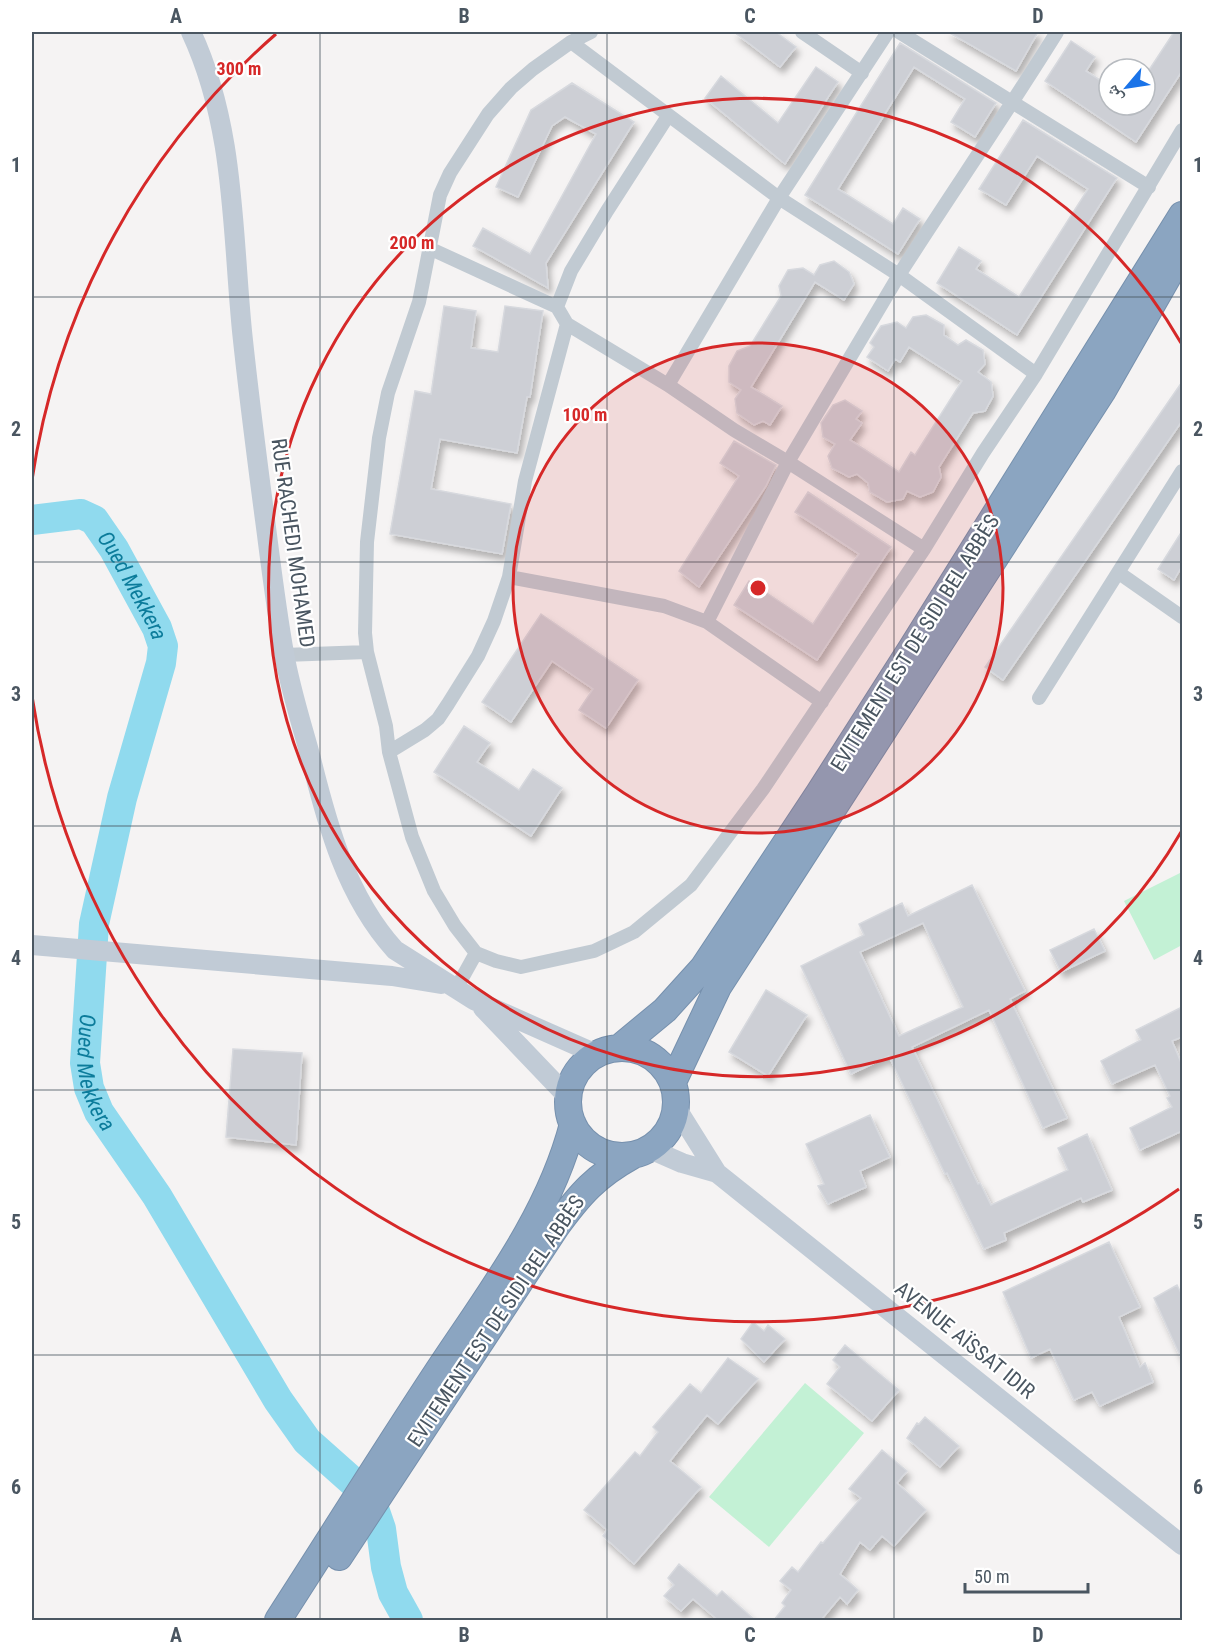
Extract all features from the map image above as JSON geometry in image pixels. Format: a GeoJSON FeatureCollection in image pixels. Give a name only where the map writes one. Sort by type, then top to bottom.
{"type":"FeatureCollection","features":[{"type":"Feature","properties":{"kind":"highway","name":"EVITEMENT EST DE SIDI BEL ABBÈS"},"geometry":{"type":"LineString","coordinates":[[607,1051],[665,1010],[703,968],[819,794],[1182,215]]}},
{"type":"Feature","properties":{"kind":"highway","name":"EVITEMENT EST DE SIDI BEL ABBÈS"},"geometry":{"type":"LineString","coordinates":[[673,1082],[717,987],[1102,392],[1182,252]]}},
{"type":"Feature","properties":{"kind":"highway"},"geometry":{"type":"LineString","coordinates":[[632,1049],[646,1053],[657,1060],[673,1082],[677,1108],[672,1126],[666,1135],[641,1153],[608,1155],[597,1150],[579,1134],[573,1124],[568,1097],[574,1077],[580,1068],[607,1051],[632,1049]]}},
{"type":"Feature","properties":{"kind":"highway","name":"EVITEMENT EST DE SIDI BEL ABBÈS"},"geometry":{"type":"LineString","coordinates":[[386,1468],[547,1197],[563,1161],[573,1124]]}},
{"type":"Feature","properties":{"kind":"highway","name":"EVITEMENT EST DE SIDI BEL ABBÈS"},"geometry":{"type":"LineString","coordinates":[[386,1468],[578,1196],[600,1175],[641,1153]]}},
{"type":"Feature","properties":{"kind":"highway"},"geometry":{"type":"LineString","coordinates":[[278,1620],[342,1536],[386,1468]]}},
{"type":"Feature","properties":{"kind":"highway"},"geometry":{"type":"LineString","coordinates":[[299,1620],[342,1536]]}},
{"type":"Feature","properties":{"kind":"main road","name":"RUE RACHEDI MOHAMED"},"geometry":{"type":"LineString","coordinates":[[192,32],[206,64],[223,126],[250,399],[284,655],[326,820],[338,856],[359,898],[386,940],[395,950],[474,1000]]}},
{"type":"Feature","properties":{"kind":"main road"},"geometry":{"type":"LineString","coordinates":[[32,945],[392,976],[453,987]]}},
{"type":"Feature","properties":{"kind":"main road"},"geometry":{"type":"LineString","coordinates":[[474,1000],[607,1051]]}},
{"type":"Feature","properties":{"kind":"main road"},"geometry":{"type":"LineString","coordinates":[[474,1000],[568,1097]]}},
{"type":"Feature","properties":{"kind":"main road"},"geometry":{"type":"LineString","coordinates":[[677,1108],[717,1173]]}},
{"type":"Feature","properties":{"kind":"main road"},"geometry":{"type":"LineString","coordinates":[[641,1153],[717,1173]]}},
{"type":"Feature","properties":{"kind":"main road","name":"AVENUE AÏSSAT IDIR"},"geometry":{"type":"LineString","coordinates":[[717,1173],[1182,1545]]}},
{"type":"Feature","properties":{"kind":"street"},"geometry":{"type":"LineString","coordinates":[[591,32],[571,42],[511,88],[488,114],[450,173],[441,195],[418,302],[388,393],[379,438],[367,542],[365,633],[367,652],[386,726],[389,752],[412,837],[434,891],[455,926],[476,953],[521,967],[594,951],[634,932],[691,885],[763,789],[924,549],[993,437],[1036,374],[1182,130]]}},
{"type":"Feature","properties":{"kind":"street"},"geometry":{"type":"LineString","coordinates":[[802,32],[862,73]]}},
{"type":"Feature","properties":{"kind":"street"},"geometry":{"type":"LineString","coordinates":[[668,385],[778,198],[888,32]]}},
{"type":"Feature","properties":{"kind":"street"},"geometry":{"type":"LineString","coordinates":[[899,32],[1149,187]]}},
{"type":"Feature","properties":{"kind":"street"},"geometry":{"type":"LineString","coordinates":[[707,622],[788,462],[899,275],[1057,32]]}},
{"type":"Feature","properties":{"kind":"street"},"geometry":{"type":"LineString","coordinates":[[571,42],[778,198],[899,275],[1036,374]]}},
{"type":"Feature","properties":{"kind":"street"},"geometry":{"type":"LineString","coordinates":[[558,307],[572,272],[607,211],[668,116]]}},
{"type":"Feature","properties":{"kind":"street"},"geometry":{"type":"LineString","coordinates":[[431,249],[558,307],[567,324],[668,385],[734,430],[924,549]]}},
{"type":"Feature","properties":{"kind":"street"},"geometry":{"type":"LineString","coordinates":[[389,752],[425,730],[438,719],[482,647],[494,621],[509,577],[525,481],[567,324]]}},
{"type":"Feature","properties":{"kind":"street"},"geometry":{"type":"LineString","coordinates":[[1039,698],[1182,471]]}},
{"type":"Feature","properties":{"kind":"street"},"geometry":{"type":"LineString","coordinates":[[1119,573],[1182,617]]}},
{"type":"Feature","properties":{"kind":"street"},"geometry":{"type":"LineString","coordinates":[[509,577],[664,606],[707,622],[822,702]]}},
{"type":"Feature","properties":{"kind":"street"},"geometry":{"type":"LineString","coordinates":[[284,655],[367,652]]}},
{"type":"Feature","properties":{"kind":"street"},"geometry":{"type":"LineString","coordinates":[[453,987],[476,953]]}},
{"type":"Feature","properties":{"kind":"green space"},"geometry":{"type":"Polygon","coordinates":[[[1182,872],[1182,945],[1154,960],[1124,901],[1182,872]]]}},
{"type":"Feature","properties":{"kind":"green space"},"geometry":{"type":"Polygon","coordinates":[[[805,1383],[864,1433],[769,1547],[709,1497],[805,1383]]]}},
{"type":"Feature","properties":{"kind":"building"},"geometry":{"type":"Polygon","coordinates":[[[734,32],[776,32],[796,47],[780,67],[734,32]]]}},
{"type":"Feature","properties":{"kind":"building"},"geometry":{"type":"Polygon","coordinates":[[[948,32],[1038,32],[1016,71],[948,32]]]}},
{"type":"Feature","properties":{"kind":"building"},"geometry":{"type":"Polygon","coordinates":[[[1174,32],[1182,32],[1182,71],[1157,110],[1157,58],[1174,32]]]}},
{"type":"Feature","properties":{"kind":"building"},"geometry":{"type":"Polygon","coordinates":[[[1071,41],[1095,57],[1086,71],[1097,78],[1097,116],[1045,81],[1071,41]]]}},
{"type":"Feature","properties":{"kind":"building"},"geometry":{"type":"Polygon","coordinates":[[[900,43],[996,103],[975,137],[951,122],[965,99],[914,67],[838,189],[893,224],[903,208],[920,219],[898,254],[805,195],[900,43]]]}},
{"type":"Feature","properties":{"kind":"building"},"geometry":{"type":"Polygon","coordinates":[[[816,67],[838,82],[785,164],[705,98],[721,76],[778,123],[816,67]]]}},
{"type":"Feature","properties":{"kind":"building"},"geometry":{"type":"Polygon","coordinates":[[[572,83],[634,122],[546,263],[548,288],[473,246],[483,228],[530,254],[596,134],[565,117],[552,126],[518,197],[496,187],[531,110],[572,83]]]}},
{"type":"Feature","properties":{"kind":"building"},"geometry":{"type":"Polygon","coordinates":[[[1099,117],[1152,117],[1136,142],[1099,117]]]}},
{"type":"Feature","properties":{"kind":"building"},"geometry":{"type":"Polygon","coordinates":[[[1023,120],[1117,178],[1017,335],[937,283],[959,247],[981,261],[976,269],[1019,297],[1088,189],[1037,156],[1006,205],[979,189],[1023,120]]]}},
{"type":"Feature","properties":{"kind":"building"},"geometry":{"type":"Polygon","coordinates":[[[834,261],[849,272],[854,284],[844,300],[815,282],[751,387],[782,406],[770,425],[763,421],[754,425],[737,413],[735,399],[741,390],[729,382],[729,366],[737,351],[750,346],[781,296],[779,286],[788,270],[803,268],[814,275],[820,265],[834,261]]]}},
{"type":"Feature","properties":{"kind":"building"},"geometry":{"type":"Polygon","coordinates":[[[444,306],[476,311],[471,348],[498,352],[505,306],[543,311],[530,397],[527,397],[517,453],[440,439],[431,489],[511,504],[502,554],[390,534],[415,391],[431,394],[444,306]]]}},
{"type":"Feature","properties":{"kind":"building"},"geometry":{"type":"Polygon","coordinates":[[[926,315],[944,325],[944,335],[958,345],[966,340],[983,350],[985,364],[978,372],[991,382],[993,396],[985,411],[973,413],[939,467],[941,477],[933,492],[920,497],[907,491],[903,499],[887,502],[870,492],[868,483],[857,474],[849,477],[832,468],[828,456],[835,444],[823,437],[821,423],[833,405],[845,400],[862,411],[856,419],[862,423],[850,440],[899,472],[911,452],[915,455],[962,381],[909,347],[900,362],[895,359],[888,371],[867,357],[874,347],[870,343],[881,326],[897,322],[906,328],[913,317],[926,315]]]}},
{"type":"Feature","properties":{"kind":"building"},"geometry":{"type":"Polygon","coordinates":[[[1182,382],[1182,421],[1003,680],[985,667],[1182,382]]]}},
{"type":"Feature","properties":{"kind":"building"},"geometry":{"type":"Polygon","coordinates":[[[734,441],[776,465],[766,486],[699,587],[679,571],[739,476],[720,463],[734,441]]]}},
{"type":"Feature","properties":{"kind":"building"},"geometry":{"type":"Polygon","coordinates":[[[808,492],[891,547],[817,660],[734,605],[749,581],[813,624],[859,554],[795,512],[808,492]]]}},
{"type":"Feature","properties":{"kind":"building"},"geometry":{"type":"Polygon","coordinates":[[[1182,531],[1182,566],[1174,580],[1158,569],[1182,531]]]}},
{"type":"Feature","properties":{"kind":"building"},"geometry":{"type":"Polygon","coordinates":[[[541,614],[638,680],[606,728],[579,710],[593,689],[552,661],[511,722],[482,702],[541,614]]]}},
{"type":"Feature","properties":{"kind":"building"},"geometry":{"type":"Polygon","coordinates":[[[464,726],[490,743],[477,762],[519,790],[533,769],[562,788],[531,836],[434,772],[464,726]]]}},
{"type":"Feature","properties":{"kind":"building"},"geometry":{"type":"Polygon","coordinates":[[[972,885],[1025,991],[1010,999],[1067,1118],[1043,1128],[989,1010],[912,1047],[978,1184],[980,1183],[991,1205],[1068,1170],[1058,1148],[1087,1134],[1112,1190],[1083,1202],[1081,1198],[1004,1233],[1006,1240],[984,1249],[947,1173],[945,1174],[889,1056],[851,1074],[801,966],[864,935],[859,924],[902,903],[908,916],[972,885]],[[923,923],[860,952],[899,1036],[963,1007],[923,923]]]}},
{"type":"Feature","properties":{"kind":"building"},"geometry":{"type":"Polygon","coordinates":[[[1094,929],[1105,951],[1061,972],[1050,950],[1094,929]]]}},
{"type":"Feature","properties":{"kind":"building"},"geometry":{"type":"Polygon","coordinates":[[[766,990],[807,1015],[768,1076],[729,1052],[766,990]]]}},
{"type":"Feature","properties":{"kind":"building"},"geometry":{"type":"Polygon","coordinates":[[[1182,1007],[1182,1037],[1172,1041],[1182,1065],[1182,1131],[1140,1150],[1130,1128],[1172,1107],[1167,1098],[1170,1096],[1155,1065],[1112,1084],[1101,1061],[1141,1040],[1136,1030],[1182,1007]]]}},
{"type":"Feature","properties":{"kind":"building"},"geometry":{"type":"Polygon","coordinates":[[[233,1049],[302,1053],[296,1145],[226,1137],[233,1049]]]}},
{"type":"Feature","properties":{"kind":"building"},"geometry":{"type":"Polygon","coordinates":[[[870,1115],[890,1157],[860,1171],[866,1187],[828,1204],[818,1186],[824,1184],[806,1144],[870,1115]]]}},
{"type":"Feature","properties":{"kind":"building"},"geometry":{"type":"Polygon","coordinates":[[[1109,1242],[1140,1307],[1119,1317],[1140,1367],[1145,1363],[1153,1382],[1100,1406],[1092,1392],[1074,1400],[1050,1349],[1031,1358],[1003,1292],[1109,1242]]]}},
{"type":"Feature","properties":{"kind":"building"},"geometry":{"type":"Polygon","coordinates":[[[1177,1285],[1182,1295],[1182,1360],[1154,1298],[1177,1285]]]}},
{"type":"Feature","properties":{"kind":"building"},"geometry":{"type":"Polygon","coordinates":[[[753,1322],[764,1331],[768,1325],[785,1339],[764,1362],[741,1339],[753,1322]]]}},
{"type":"Feature","properties":{"kind":"building"},"geometry":{"type":"Polygon","coordinates":[[[845,1345],[899,1390],[872,1421],[827,1384],[840,1367],[833,1360],[845,1345]]]}},
{"type":"Feature","properties":{"kind":"building"},"geometry":{"type":"Polygon","coordinates":[[[728,1358],[758,1379],[718,1424],[707,1415],[670,1461],[701,1487],[634,1564],[603,1536],[607,1530],[584,1510],[635,1452],[640,1456],[658,1432],[653,1427],[690,1384],[701,1393],[728,1358]]]}},
{"type":"Feature","properties":{"kind":"building"},"geometry":{"type":"Polygon","coordinates":[[[925,1417],[959,1446],[940,1467],[907,1438],[917,1423],[919,1424],[925,1417]]]}},
{"type":"Feature","properties":{"kind":"building"},"geometry":{"type":"Polygon","coordinates":[[[882,1450],[907,1471],[897,1483],[926,1510],[894,1546],[882,1536],[870,1550],[860,1542],[840,1574],[858,1590],[847,1604],[840,1597],[821,1620],[774,1620],[785,1606],[782,1603],[791,1590],[780,1581],[792,1567],[798,1572],[821,1542],[823,1543],[861,1498],[849,1489],[882,1450]]]}},
{"type":"Feature","properties":{"kind":"building"},"geometry":{"type":"Polygon","coordinates":[[[679,1564],[717,1596],[722,1591],[755,1620],[718,1620],[693,1599],[681,1611],[664,1596],[674,1585],[668,1578],[679,1564]]]}},
{"type":"Feature","properties":{"kind":"waterway","name":"Oued Mekkera"},"geometry":{"type":"LineString","coordinates":[[32,520],[81,514],[94,520],[114,549],[157,628],[163,646],[161,663],[122,798],[94,924],[85,1063],[89,1088],[99,1112],[157,1196],[278,1400],[307,1441],[370,1497],[381,1529],[386,1567],[393,1593],[408,1620]]}}]}
